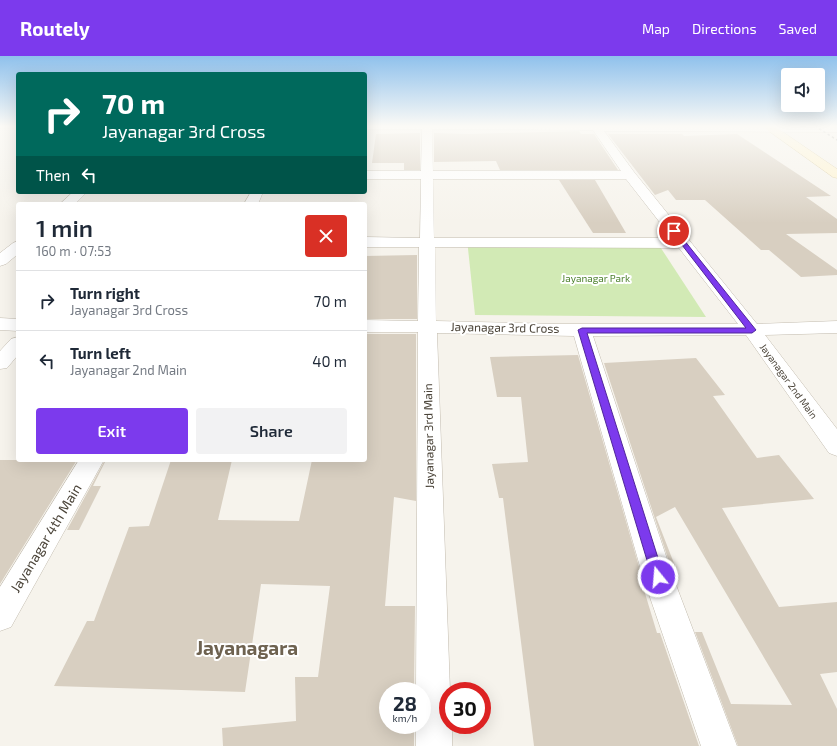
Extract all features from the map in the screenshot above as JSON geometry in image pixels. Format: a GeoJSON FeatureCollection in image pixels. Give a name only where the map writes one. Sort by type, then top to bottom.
{"type":"FeatureCollection","features":[{"type":"Feature","properties":{"kind":"street","name":"Jayanagar 3rd Main"},"geometry":{"type":"LineString","coordinates":[[426,158],[427,326],[434,746]]}},
{"type":"Feature","properties":{"kind":"street","name":"Jayanagar 2nd Main"},"geometry":{"type":"LineString","coordinates":[[618,158],[752,330],[837,447]]}},
{"type":"Feature","properties":{"kind":"street"},"geometry":{"type":"LineString","coordinates":[[814,158],[837,174]]}},
{"type":"Feature","properties":{"kind":"street"},"geometry":{"type":"LineString","coordinates":[[367,175],[630,175]]}},
{"type":"Feature","properties":{"kind":"street"},"geometry":{"type":"LineString","coordinates":[[69,202],[79,194]]}},
{"type":"Feature","properties":{"kind":"street"},"geometry":{"type":"LineString","coordinates":[[367,242],[683,242]]}},
{"type":"Feature","properties":{"kind":"street"},"geometry":{"type":"LineString","coordinates":[[0,261],[16,248]]}},
{"type":"Feature","properties":{"kind":"street"},"geometry":{"type":"LineString","coordinates":[[0,324],[16,324]]}},
{"type":"Feature","properties":{"kind":"street","name":"Jayanagar 3rd Cross"},"geometry":{"type":"LineString","coordinates":[[367,326],[582,330],[752,330],[837,327]]}},
{"type":"Feature","properties":{"kind":"street"},"geometry":{"type":"LineString","coordinates":[[582,330],[658,577],[719,746]]}},
{"type":"Feature","properties":{"kind":"street"},"geometry":{"type":"LineString","coordinates":[[0,363],[16,345]]}},
{"type":"Feature","properties":{"kind":"street","name":"Jayanagar 4th Main"},"geometry":{"type":"LineString","coordinates":[[0,616],[91,462]]}},
{"type":"Feature","properties":{"kind":"green space","name":"Jayanagar Park"},"geometry":{"type":"Polygon","coordinates":[[[467,239],[655,239],[706,317],[475,315],[467,239]]]}},
{"type":"Feature","properties":{"kind":"building"},"geometry":{"type":"Polygon","coordinates":[[[373,158],[420,158],[420,170],[404,170],[404,163],[372,163],[373,158]]]}},
{"type":"Feature","properties":{"kind":"building"},"geometry":{"type":"Polygon","coordinates":[[[434,158],[610,158],[618,170],[500,170],[496,161],[434,162],[434,158]]]}},
{"type":"Feature","properties":{"kind":"building"},"geometry":{"type":"Polygon","coordinates":[[[627,158],[774,158],[831,196],[806,197],[837,219],[837,233],[786,234],[837,270],[837,275],[801,277],[769,250],[761,250],[705,200],[676,200],[668,190],[655,195],[627,158]]]}},
{"type":"Feature","properties":{"kind":"building"},"geometry":{"type":"Polygon","coordinates":[[[559,180],[595,180],[626,233],[593,233],[559,180]]]}},
{"type":"Feature","properties":{"kind":"building"},"geometry":{"type":"Polygon","coordinates":[[[417,255],[417,319],[367,319],[367,256],[417,255]]]}},
{"type":"Feature","properties":{"kind":"building"},"geometry":{"type":"Polygon","coordinates":[[[367,334],[416,334],[416,501],[394,497],[385,606],[415,606],[414,682],[379,682],[379,734],[414,734],[414,746],[223,746],[222,728],[296,721],[295,677],[318,677],[330,586],[261,584],[245,692],[54,686],[87,621],[94,621],[129,527],[149,526],[170,462],[232,462],[218,520],[299,521],[312,462],[367,462],[367,334]]]}},
{"type":"Feature","properties":{"kind":"building"},"geometry":{"type":"Polygon","coordinates":[[[578,355],[657,633],[660,633],[699,746],[534,746],[503,498],[499,498],[492,464],[528,462],[521,397],[497,397],[490,357],[578,355]]]}},
{"type":"Feature","properties":{"kind":"building"},"geometry":{"type":"Polygon","coordinates":[[[696,358],[725,395],[713,396],[757,458],[779,455],[814,499],[722,508],[779,607],[837,602],[837,672],[820,674],[837,709],[837,746],[738,746],[695,632],[702,632],[731,704],[792,705],[675,507],[656,517],[677,571],[672,571],[604,363],[696,358]]]}},
{"type":"Feature","properties":{"kind":"building"},"geometry":{"type":"Polygon","coordinates":[[[0,460],[16,460],[16,462],[76,462],[0,584],[0,460]]]}},
{"type":"Feature","properties":{"kind":"building"},"geometry":{"type":"Polygon","coordinates":[[[105,462],[93,486],[101,486],[79,530],[67,530],[105,462]]]}},
{"type":"Feature","properties":{"kind":"district","name":"Jayanagara"},"geometry":{"type":"Point","coordinates":[247,648]}},
{"type":"Feature","properties":{"kind":"route"},"geometry":{"type":"LineString","coordinates":[[658,577],[582,330],[752,330],[674,231]]}}]}
